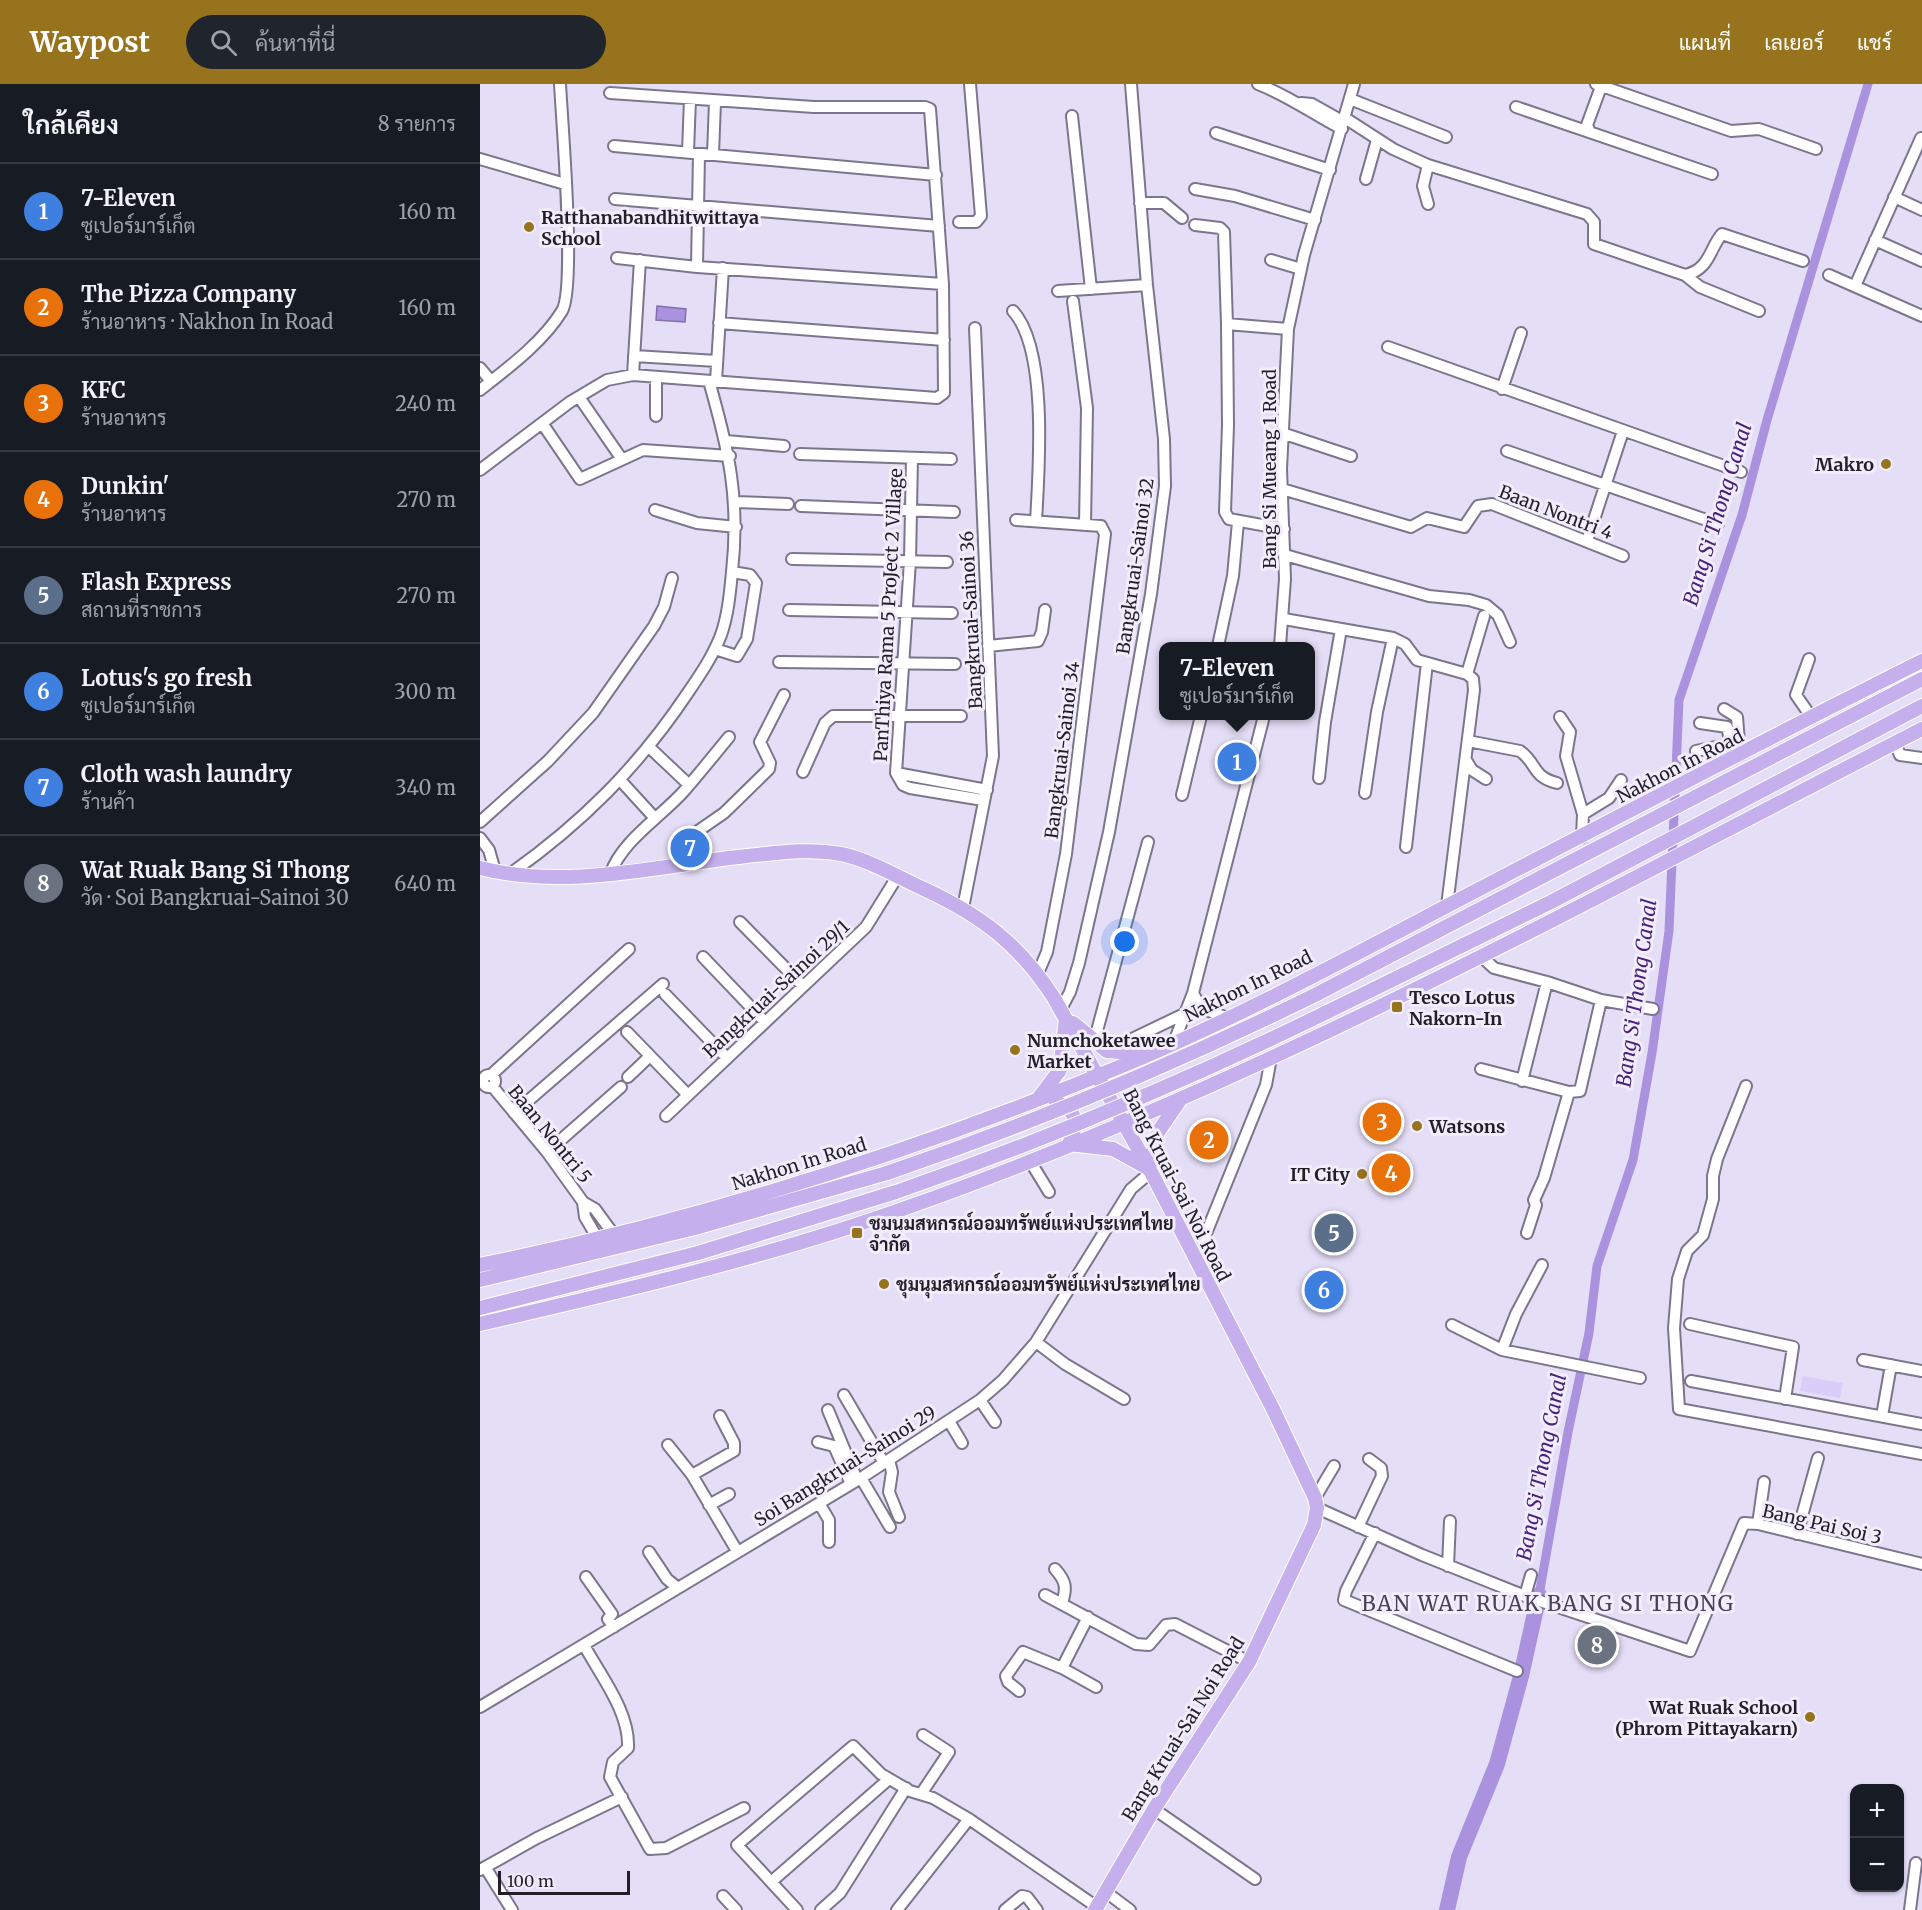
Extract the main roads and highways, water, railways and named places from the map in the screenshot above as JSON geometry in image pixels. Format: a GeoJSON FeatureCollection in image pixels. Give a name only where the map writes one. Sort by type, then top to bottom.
{"type":"FeatureCollection","features":[{"type":"Feature","properties":{"kind":"main road","name":"Nakhon In Road"},"geometry":{"type":"LineString","coordinates":[[480,1265],[598,1239],[781,1191],[1036,1101],[1154,1052],[1447,906],[1922,661]]}},
{"type":"Feature","properties":{"kind":"main road"},"geometry":{"type":"LineString","coordinates":[[1834,723],[1901,671]]}},
{"type":"Feature","properties":{"kind":"main road","name":"Nakhon In Road"},"geometry":{"type":"LineString","coordinates":[[480,1280],[695,1228],[887,1173],[1082,1102],[1154,1072],[1317,994],[1922,679]]}},
{"type":"Feature","properties":{"kind":"main road"},"geometry":{"type":"LineString","coordinates":[[480,1308],[698,1252],[896,1192],[1100,1116],[1208,1069],[1551,902],[1922,706]]}},
{"type":"Feature","properties":{"kind":"main road"},"geometry":{"type":"LineString","coordinates":[[480,1324],[675,1278],[810,1239],[1030,1161],[1271,1058],[1446,975],[1922,729]]}},
{"type":"Feature","properties":{"kind":"main road","name":"Bang Kruai-Sai Noi Road"},"geometry":{"type":"LineString","coordinates":[[480,868],[538,877],[610,875],[772,853],[824,852],[852,857],[963,908],[1011,943],[1038,973],[1064,1014],[1150,1170],[1273,1408],[1316,1503],[1314,1525],[1249,1662],[1154,1809],[1096,1908]]}},
{"type":"Feature","properties":{"kind":"main road"},"geometry":{"type":"LineString","coordinates":[[1446,975],[1492,941],[1544,910],[1551,902]]}},
{"type":"Feature","properties":{"kind":"main road"},"geometry":{"type":"LineString","coordinates":[[1064,1014],[1107,1051],[1154,1052],[1148,1070],[1148,1088],[1153,1094],[1162,1097],[1183,1096]]}},
{"type":"Feature","properties":{"kind":"main road"},"geometry":{"type":"LineString","coordinates":[[1036,1101],[1060,1070],[1064,1014]]}},
{"type":"Feature","properties":{"kind":"main road"},"geometry":{"type":"LineString","coordinates":[[1069,1144],[1113,1149],[1150,1170],[1158,1131],[1183,1096]]}},
{"type":"Feature","properties":{"kind":"main road"},"geometry":{"type":"LineString","coordinates":[[1036,1101],[1060,1104],[1072,1113],[1076,1129],[1069,1144]]}},
{"type":"Feature","properties":{"kind":"main road"},"geometry":{"type":"LineString","coordinates":[[695,1228],[781,1191]]}},
{"type":"Feature","properties":{"kind":"main road"},"geometry":{"type":"LineString","coordinates":[[698,1252],[810,1239]]}},
{"type":"Feature","properties":{"kind":"waterway","name":"Bang Si Thong Canal"},"geometry":{"type":"LineString","coordinates":[[1539,1595],[1568,1432],[1589,1333],[1597,1266],[1633,1160],[1652,1053],[1669,931],[1679,700],[1742,515],[1767,420],[1868,84]]}},
{"type":"Feature","properties":{"kind":"waterway","name":"Bang Si Thong Canal"},"geometry":{"type":"LineString","coordinates":[[1447,1910],[1459,1857],[1497,1764],[1521,1676],[1539,1595]]}},
{"type":"Feature","properties":{"kind":"place","name":"Ratthanabandhitwittaya School"},"geometry":{"type":"Point","coordinates":[529,227]}},
{"type":"Feature","properties":{"kind":"place","name":"Makro"},"geometry":{"type":"Point","coordinates":[1886,464]}},
{"type":"Feature","properties":{"kind":"place","name":"7-Eleven"},"geometry":{"type":"Point","coordinates":[1237,762]}},
{"type":"Feature","properties":{"kind":"place","name":"Cloth wash laundry"},"geometry":{"type":"Point","coordinates":[690,848]}},
{"type":"Feature","properties":{"kind":"place","name":"Tesco Lotus Nakorn-In"},"geometry":{"type":"Point","coordinates":[1397,1007]}},
{"type":"Feature","properties":{"kind":"place","name":"Numchoketawee Market"},"geometry":{"type":"Point","coordinates":[1015,1050]}},
{"type":"Feature","properties":{"kind":"place","name":"KFC"},"geometry":{"type":"Point","coordinates":[1382,1122]}},
{"type":"Feature","properties":{"kind":"place","name":"Watsons"},"geometry":{"type":"Point","coordinates":[1417,1126]}},
{"type":"Feature","properties":{"kind":"place","name":"The Pizza Company"},"geometry":{"type":"Point","coordinates":[1209,1140]}},
{"type":"Feature","properties":{"kind":"place","name":"Dunkin'"},"geometry":{"type":"Point","coordinates":[1391,1173]}},
{"type":"Feature","properties":{"kind":"place","name":"IT City"},"geometry":{"type":"Point","coordinates":[1362,1174]}},
{"type":"Feature","properties":{"kind":"place","name":"ชุมนุมสหกรณ์ออมทรัพย์แห่งประเทศไทย จำกัด"},"geometry":{"type":"Point","coordinates":[857,1233]}},
{"type":"Feature","properties":{"kind":"place","name":"Flash Express"},"geometry":{"type":"Point","coordinates":[1334,1233]}},
{"type":"Feature","properties":{"kind":"place","name":"ชุมนุมสหกรณ์ออมทรัพย์แห่งประเทศไทย"},"geometry":{"type":"Point","coordinates":[884,1284]}},
{"type":"Feature","properties":{"kind":"place","name":"Lotus's go fresh"},"geometry":{"type":"Point","coordinates":[1324,1290]}},
{"type":"Feature","properties":{"kind":"place","name":"Wat Ruak Bang Si Thong"},"geometry":{"type":"Point","coordinates":[1597,1645]}},
{"type":"Feature","properties":{"kind":"place","name":"Wat Ruak School (Phrom Pittayakarn)"},"geometry":{"type":"Point","coordinates":[1810,1717]}},
{"type":"Feature","properties":{"kind":"district","name":"BAN WAT RUAK BANG SI THONG"},"geometry":{"type":"Point","coordinates":[1548,1603]}}]}
